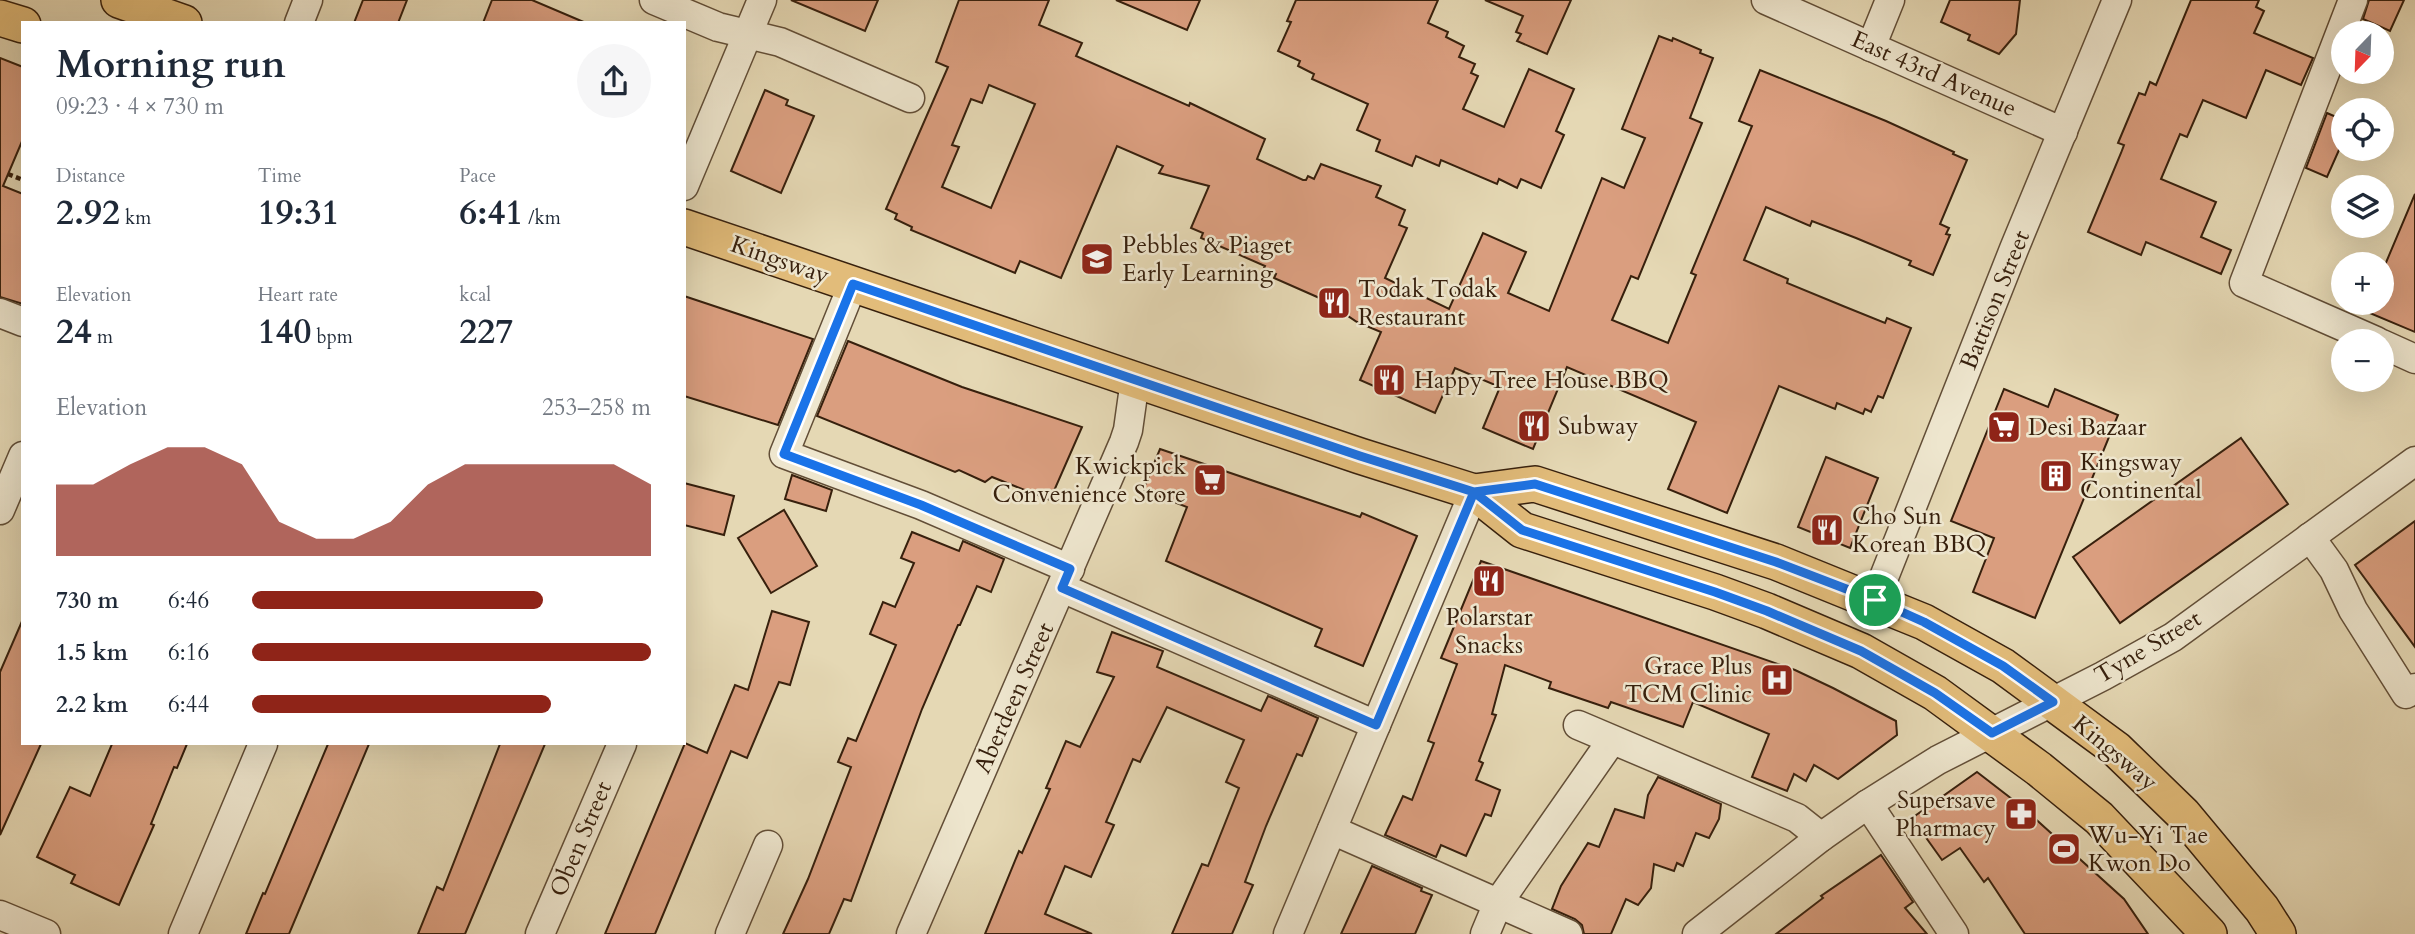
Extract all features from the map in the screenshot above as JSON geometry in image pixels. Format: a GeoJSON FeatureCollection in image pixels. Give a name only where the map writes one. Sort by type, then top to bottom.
{"type":"FeatureCollection","features":[{"type":"Feature","properties":{"kind":"main road"},"geometry":{"type":"LineString","coordinates":[[119,0],[178,21]]}},
{"type":"Feature","properties":{"kind":"main road"},"geometry":{"type":"LineString","coordinates":[[0,18],[21,24]]}},
{"type":"Feature","properties":{"kind":"main road","name":"Kingsway"},"geometry":{"type":"LineString","coordinates":[[686,228],[1360,456],[1474,492],[1522,530],[1715,592],[1861,651],[1935,693],[1992,733],[2099,818],[2209,934]]}},
{"type":"Feature","properties":{"kind":"main road","name":"Kingsway"},"geometry":{"type":"LineString","coordinates":[[1474,492],[1535,484],[1776,562],[1924,622],[2003,666],[2116,749],[2183,814],[2262,909],[2278,934]]}},
{"type":"Feature","properties":{"kind":"street"},"geometry":{"type":"LineString","coordinates":[[300,21],[308,0]]}},
{"type":"Feature","properties":{"kind":"street"},"geometry":{"type":"LineString","coordinates":[[654,0],[718,27],[780,42],[910,98]]}},
{"type":"Feature","properties":{"kind":"street"},"geometry":{"type":"LineString","coordinates":[[686,181],[762,0]]}},
{"type":"Feature","properties":{"kind":"street","name":"East 43rd Avenue"},"geometry":{"type":"LineString","coordinates":[[1766,0],[2063,132]]}},
{"type":"Feature","properties":{"kind":"street"},"geometry":{"type":"LineString","coordinates":[[1871,47],[1890,0]]}},
{"type":"Feature","properties":{"kind":"street","name":"Battison Street"},"geometry":{"type":"LineString","coordinates":[[1875,600],[2117,0]]}},
{"type":"Feature","properties":{"kind":"street"},"geometry":{"type":"LineString","coordinates":[[2349,329],[2244,282],[2353,0]]}},
{"type":"Feature","properties":{"kind":"street"},"geometry":{"type":"LineString","coordinates":[[853,284],[784,454],[921,505],[1066,578],[1376,725]]}},
{"type":"Feature","properties":{"kind":"street"},"geometry":{"type":"LineString","coordinates":[[0,313],[21,322]]}},
{"type":"Feature","properties":{"kind":"street"},"geometry":{"type":"LineString","coordinates":[[2394,349],[2415,359]]}},
{"type":"Feature","properties":{"kind":"street","name":"Aberdeen Street"},"geometry":{"type":"LineString","coordinates":[[911,934],[1128,430],[1135,380]]}},
{"type":"Feature","properties":{"kind":"street"},"geometry":{"type":"LineString","coordinates":[[0,510],[21,461]]}},
{"type":"Feature","properties":{"kind":"street","name":"Tyne Street"},"geometry":{"type":"LineString","coordinates":[[1697,934],[1821,837],[1868,804],[1938,760],[2173,637],[2415,461]]}},
{"type":"Feature","properties":{"kind":"street"},"geometry":{"type":"LineString","coordinates":[[1288,934],[1474,492]]}},
{"type":"Feature","properties":{"kind":"street"},"geometry":{"type":"LineString","coordinates":[[2311,537],[2334,570],[2353,610],[2406,694],[2415,688]]}},
{"type":"Feature","properties":{"kind":"street"},"geometry":{"type":"LineString","coordinates":[[1578,725],[1797,818],[1821,837]]}},
{"type":"Feature","properties":{"kind":"street"},"geometry":{"type":"LineString","coordinates":[[1485,934],[1498,903],[1612,740]]}},
{"type":"Feature","properties":{"kind":"street"},"geometry":{"type":"LineString","coordinates":[[183,934],[263,745]]}},
{"type":"Feature","properties":{"kind":"street","name":"Oben Street"},"geometry":{"type":"LineString","coordinates":[[540,934],[622,745]]}},
{"type":"Feature","properties":{"kind":"street"},"geometry":{"type":"LineString","coordinates":[[1868,804],[1954,934]]}},
{"type":"Feature","properties":{"kind":"street"},"geometry":{"type":"LineString","coordinates":[[1332,830],[1567,934]]}},
{"type":"Feature","properties":{"kind":"street"},"geometry":{"type":"LineString","coordinates":[[730,934],[768,845]]}},
{"type":"Feature","properties":{"kind":"street"},"geometry":{"type":"LineString","coordinates":[[0,915],[46,934]]}},
{"type":"Feature","properties":{"kind":"path"},"geometry":{"type":"LineString","coordinates":[[8,174],[21,179]]}},
{"type":"Feature","properties":{"kind":"building"},"geometry":{"type":"Polygon","coordinates":[[[363,0],[407,0],[399,21],[355,21],[363,0]]]}},
{"type":"Feature","properties":{"kind":"building"},"geometry":{"type":"Polygon","coordinates":[[[492,0],[532,0],[581,21],[484,21],[492,0]]]}},
{"type":"Feature","properties":{"kind":"building"},"geometry":{"type":"Polygon","coordinates":[[[791,0],[878,0],[865,31],[791,0]]]}},
{"type":"Feature","properties":{"kind":"building"},"geometry":{"type":"Polygon","coordinates":[[[959,0],[1049,0],[1039,25],[1082,43],[1076,56],[1189,106],[1190,103],[1265,139],[1257,159],[1303,180],[1308,176],[1314,179],[1321,164],[1381,186],[1376,197],[1405,210],[1399,225],[1407,228],[1385,278],[1449,309],[1483,233],[1526,252],[1508,293],[1549,311],[1602,178],[1624,188],[1645,138],[1622,129],[1659,36],[1672,41],[1673,38],[1713,58],[1690,118],[1702,123],[1638,279],[1631,276],[1612,320],[1668,343],[1696,275],[1691,273],[1752,126],[1739,121],[1760,70],[1886,121],[1967,160],[1940,224],[1949,228],[1946,234],[1950,235],[1933,275],[1909,265],[1911,261],[1856,238],[1812,221],[1810,226],[1766,207],[1744,260],[1788,279],[1787,283],[1843,306],[1885,323],[1887,318],[1911,328],[1883,398],[1878,396],[1871,412],[1865,409],[1863,414],[1837,403],[1835,409],[1779,386],[1727,513],[1668,489],[1696,422],[1567,367],[1533,449],[1483,428],[1500,387],[1455,368],[1435,413],[1360,380],[1381,332],[1357,322],[1324,300],[1274,278],[1276,274],[1264,268],[1265,266],[1201,238],[1203,233],[1191,228],[1209,186],[1159,173],[1163,166],[1117,146],[1061,278],[1020,261],[1015,273],[911,230],[912,227],[895,219],[897,214],[886,209],[948,67],[936,62],[959,0]],[[989,85],[982,103],[971,99],[952,145],[959,147],[942,187],[991,208],[1035,104],[989,85]]]}},
{"type":"Feature","properties":{"kind":"building"},"geometry":{"type":"Polygon","coordinates":[[[1116,0],[1200,0],[1187,30],[1116,0]]]}},
{"type":"Feature","properties":{"kind":"building"},"geometry":{"type":"Polygon","coordinates":[[[1296,0],[1438,0],[1428,23],[1448,32],[1446,37],[1464,46],[1459,57],[1475,64],[1471,73],[1478,76],[1463,109],[1504,127],[1529,69],[1574,89],[1556,131],[1564,135],[1541,188],[1521,179],[1517,188],[1499,179],[1497,184],[1441,160],[1439,166],[1416,156],[1412,166],[1376,151],[1380,140],[1357,130],[1368,104],[1312,79],[1314,74],[1298,66],[1300,61],[1278,51],[1291,22],[1287,21],[1296,0]]]}},
{"type":"Feature","properties":{"kind":"building"},"geometry":{"type":"Polygon","coordinates":[[[1485,0],[1571,0],[1547,54],[1517,41],[1521,34],[1516,32],[1523,16],[1485,0]]]}},
{"type":"Feature","properties":{"kind":"building"},"geometry":{"type":"Polygon","coordinates":[[[1950,0],[2020,0],[2016,34],[1999,54],[1968,40],[1970,35],[1941,22],[1950,0]]]}},
{"type":"Feature","properties":{"kind":"building"},"geometry":{"type":"Polygon","coordinates":[[[2191,0],[2259,0],[2256,7],[2264,11],[2254,33],[2313,58],[2301,85],[2266,70],[2246,118],[2203,100],[2187,137],[2180,134],[2161,179],[2216,202],[2201,237],[2231,250],[2221,274],[2146,242],[2141,255],[2088,232],[2124,145],[2118,143],[2139,93],[2145,95],[2150,82],[2156,85],[2191,0]]]}},
{"type":"Feature","properties":{"kind":"building"},"geometry":{"type":"Polygon","coordinates":[[[2369,0],[2404,0],[2394,22],[2363,19],[2369,0]]]}},
{"type":"Feature","properties":{"kind":"building"},"geometry":{"type":"Polygon","coordinates":[[[0,58],[21,66],[21,144],[3,186],[21,193],[21,303],[0,297],[0,58]]]}},
{"type":"Feature","properties":{"kind":"building"},"geometry":{"type":"Polygon","coordinates":[[[765,90],[788,100],[786,105],[814,116],[781,193],[731,171],[765,90]]]}},
{"type":"Feature","properties":{"kind":"building"},"geometry":{"type":"Polygon","coordinates":[[[2327,113],[2331,115],[2331,161],[2334,161],[2327,177],[2306,168],[2327,113]]]}},
{"type":"Feature","properties":{"kind":"building"},"geometry":{"type":"Polygon","coordinates":[[[2415,194],[2415,332],[2375,315],[2394,315],[2394,252],[2390,252],[2415,194]]]}},
{"type":"Feature","properties":{"kind":"building"},"geometry":{"type":"Polygon","coordinates":[[[686,297],[813,339],[778,425],[686,397],[686,297]]]}},
{"type":"Feature","properties":{"kind":"building"},"geometry":{"type":"Polygon","coordinates":[[[848,341],[962,387],[1082,427],[1050,500],[992,477],[985,482],[959,470],[955,472],[817,416],[848,341]]]}},
{"type":"Feature","properties":{"kind":"building","name":"Kingsway Continental"},"geometry":{"type":"Polygon","coordinates":[[[2004,389],[2048,407],[2055,389],[2118,415],[2035,618],[1973,592],[1994,538],[1951,521],[2004,389]]]}},
{"type":"Feature","properties":{"kind":"building"},"geometry":{"type":"Polygon","coordinates":[[[2241,438],[2288,504],[2120,623],[2073,557],[2241,438]]]}},
{"type":"Feature","properties":{"kind":"building"},"geometry":{"type":"Polygon","coordinates":[[[1160,449],[1360,517],[1362,513],[1417,536],[1363,666],[1315,646],[1322,629],[1166,561],[1187,507],[1143,490],[1160,449]]]}},
{"type":"Feature","properties":{"kind":"building"},"geometry":{"type":"Polygon","coordinates":[[[1826,457],[1878,478],[1850,548],[1798,527],[1826,457]]]}},
{"type":"Feature","properties":{"kind":"building"},"geometry":{"type":"Polygon","coordinates":[[[792,475],[832,490],[826,511],[785,499],[792,475]]]}},
{"type":"Feature","properties":{"kind":"building"},"geometry":{"type":"Polygon","coordinates":[[[686,484],[734,496],[724,535],[686,526],[686,484]]]}},
{"type":"Feature","properties":{"kind":"building"},"geometry":{"type":"Polygon","coordinates":[[[784,510],[817,566],[771,593],[738,538],[784,510]]]}},
{"type":"Feature","properties":{"kind":"building"},"geometry":{"type":"Polygon","coordinates":[[[2415,521],[2415,647],[2355,565],[2415,521]]]}},
{"type":"Feature","properties":{"kind":"building"},"geometry":{"type":"Polygon","coordinates":[[[912,532],[959,551],[963,541],[1004,559],[991,592],[977,586],[958,625],[922,709],[851,901],[844,899],[829,934],[783,934],[808,879],[851,767],[838,762],[848,738],[856,741],[896,645],[870,634],[883,602],[895,607],[914,563],[901,558],[912,532]]]}},
{"type":"Feature","properties":{"kind":"building"},"geometry":{"type":"Polygon","coordinates":[[[1481,561],[1795,670],[1896,721],[1897,735],[1838,779],[1814,765],[1806,781],[1794,774],[1787,791],[1752,777],[1769,734],[1693,702],[1683,727],[1611,702],[1608,708],[1549,688],[1551,682],[1505,665],[1492,714],[1496,715],[1479,761],[1483,763],[1476,780],[1500,790],[1491,816],[1485,814],[1466,856],[1441,845],[1436,857],[1385,835],[1403,796],[1412,800],[1434,743],[1428,741],[1457,664],[1441,658],[1481,561]]]}},
{"type":"Feature","properties":{"kind":"building"},"geometry":{"type":"Polygon","coordinates":[[[772,611],[809,622],[790,685],[779,682],[747,758],[731,751],[655,934],[605,934],[684,745],[707,753],[735,685],[748,690],[772,611]]]}},
{"type":"Feature","properties":{"kind":"building"},"geometry":{"type":"Polygon","coordinates":[[[21,624],[21,745],[41,745],[0,835],[0,672],[21,624]]]}},
{"type":"Feature","properties":{"kind":"building"},"geometry":{"type":"Polygon","coordinates":[[[1112,632],[1163,651],[1157,667],[1261,711],[1268,696],[1318,718],[1302,756],[1297,754],[1266,826],[1245,882],[1253,885],[1232,934],[1172,934],[1202,864],[1208,866],[1239,788],[1226,782],[1244,740],[1167,707],[1140,762],[1133,759],[1106,822],[1114,825],[1091,877],[1065,866],[1045,914],[1092,934],[985,934],[1019,851],[1022,853],[1050,789],[1046,788],[1066,741],[1080,747],[1114,677],[1097,672],[1112,632]]]}},
{"type":"Feature","properties":{"kind":"building"},"geometry":{"type":"Polygon","coordinates":[[[112,745],[187,745],[177,768],[174,767],[151,824],[154,825],[119,905],[71,883],[75,875],[37,857],[70,787],[90,796],[112,745]]]}},
{"type":"Feature","properties":{"kind":"building"},"geometry":{"type":"Polygon","coordinates":[[[328,745],[369,745],[289,934],[246,934],[263,893],[265,894],[328,745]]]}},
{"type":"Feature","properties":{"kind":"building"},"geometry":{"type":"Polygon","coordinates":[[[500,745],[545,745],[465,934],[418,934],[437,887],[443,890],[500,745]]]}},
{"type":"Feature","properties":{"kind":"building"},"geometry":{"type":"Polygon","coordinates":[[[1977,772],[2021,806],[2124,899],[2148,934],[2025,934],[1988,878],[1984,882],[1960,848],[1942,860],[1912,818],[1977,772]]]}},
{"type":"Feature","properties":{"kind":"building"},"geometry":{"type":"Polygon","coordinates":[[[1658,777],[1721,804],[1719,819],[1709,838],[1696,833],[1683,866],[1677,863],[1674,871],[1654,864],[1651,888],[1638,905],[1626,899],[1611,934],[1584,934],[1582,925],[1575,919],[1552,909],[1561,886],[1588,843],[1599,847],[1615,809],[1644,818],[1648,795],[1658,777]]]}},
{"type":"Feature","properties":{"kind":"building"},"geometry":{"type":"Polygon","coordinates":[[[1881,855],[1913,902],[1905,908],[1927,934],[1776,934],[1823,898],[1821,896],[1881,855]]]}},
{"type":"Feature","properties":{"kind":"building"},"geometry":{"type":"Polygon","coordinates":[[[1372,866],[1432,895],[1415,934],[1341,934],[1372,866]]]}},
{"type":"Feature","properties":{"kind":"place","name":"Pebbles & Piaget Early Learning"},"geometry":{"type":"Point","coordinates":[1097,259]}},
{"type":"Feature","properties":{"kind":"place","name":"Todak Todak Restaurant"},"geometry":{"type":"Point","coordinates":[1334,303]}},
{"type":"Feature","properties":{"kind":"place","name":"Happy Tree House BBQ"},"geometry":{"type":"Point","coordinates":[1389,380]}},
{"type":"Feature","properties":{"kind":"place","name":"Subway"},"geometry":{"type":"Point","coordinates":[1534,426]}},
{"type":"Feature","properties":{"kind":"place","name":"Desi Bazaar"},"geometry":{"type":"Point","coordinates":[2004,427]}},
{"type":"Feature","properties":{"kind":"place","name":"Kingsway Continental"},"geometry":{"type":"Point","coordinates":[2056,476]}},
{"type":"Feature","properties":{"kind":"place","name":"Kwickpick Convenience Store"},"geometry":{"type":"Point","coordinates":[1210,480]}},
{"type":"Feature","properties":{"kind":"place","name":"Cho Sun Korean BBQ"},"geometry":{"type":"Point","coordinates":[1827,530]}},
{"type":"Feature","properties":{"kind":"place","name":"Polarstar Snacks"},"geometry":{"type":"Point","coordinates":[1489,581]}},
{"type":"Feature","properties":{"kind":"place","name":"Grace Plus TCM Clinic"},"geometry":{"type":"Point","coordinates":[1777,680]}},
{"type":"Feature","properties":{"kind":"place","name":"Supersave Pharmacy"},"geometry":{"type":"Point","coordinates":[2021,814]}},
{"type":"Feature","properties":{"kind":"place","name":"Wu-Yi Tae Kwon Do"},"geometry":{"type":"Point","coordinates":[2064,849]}},
{"type":"Feature","properties":{"kind":"route"},"geometry":{"type":"LineString","coordinates":[[1875,600],[1776,562],[1535,484],[1474,492],[853,284],[784,454],[921,505],[1070,569],[1062,588],[1376,725],[1474,492],[1522,530],[1715,592],[1861,651],[1950,702],[1992,733],[2053,702],[2003,666],[1924,622],[1875,600]]}}]}
